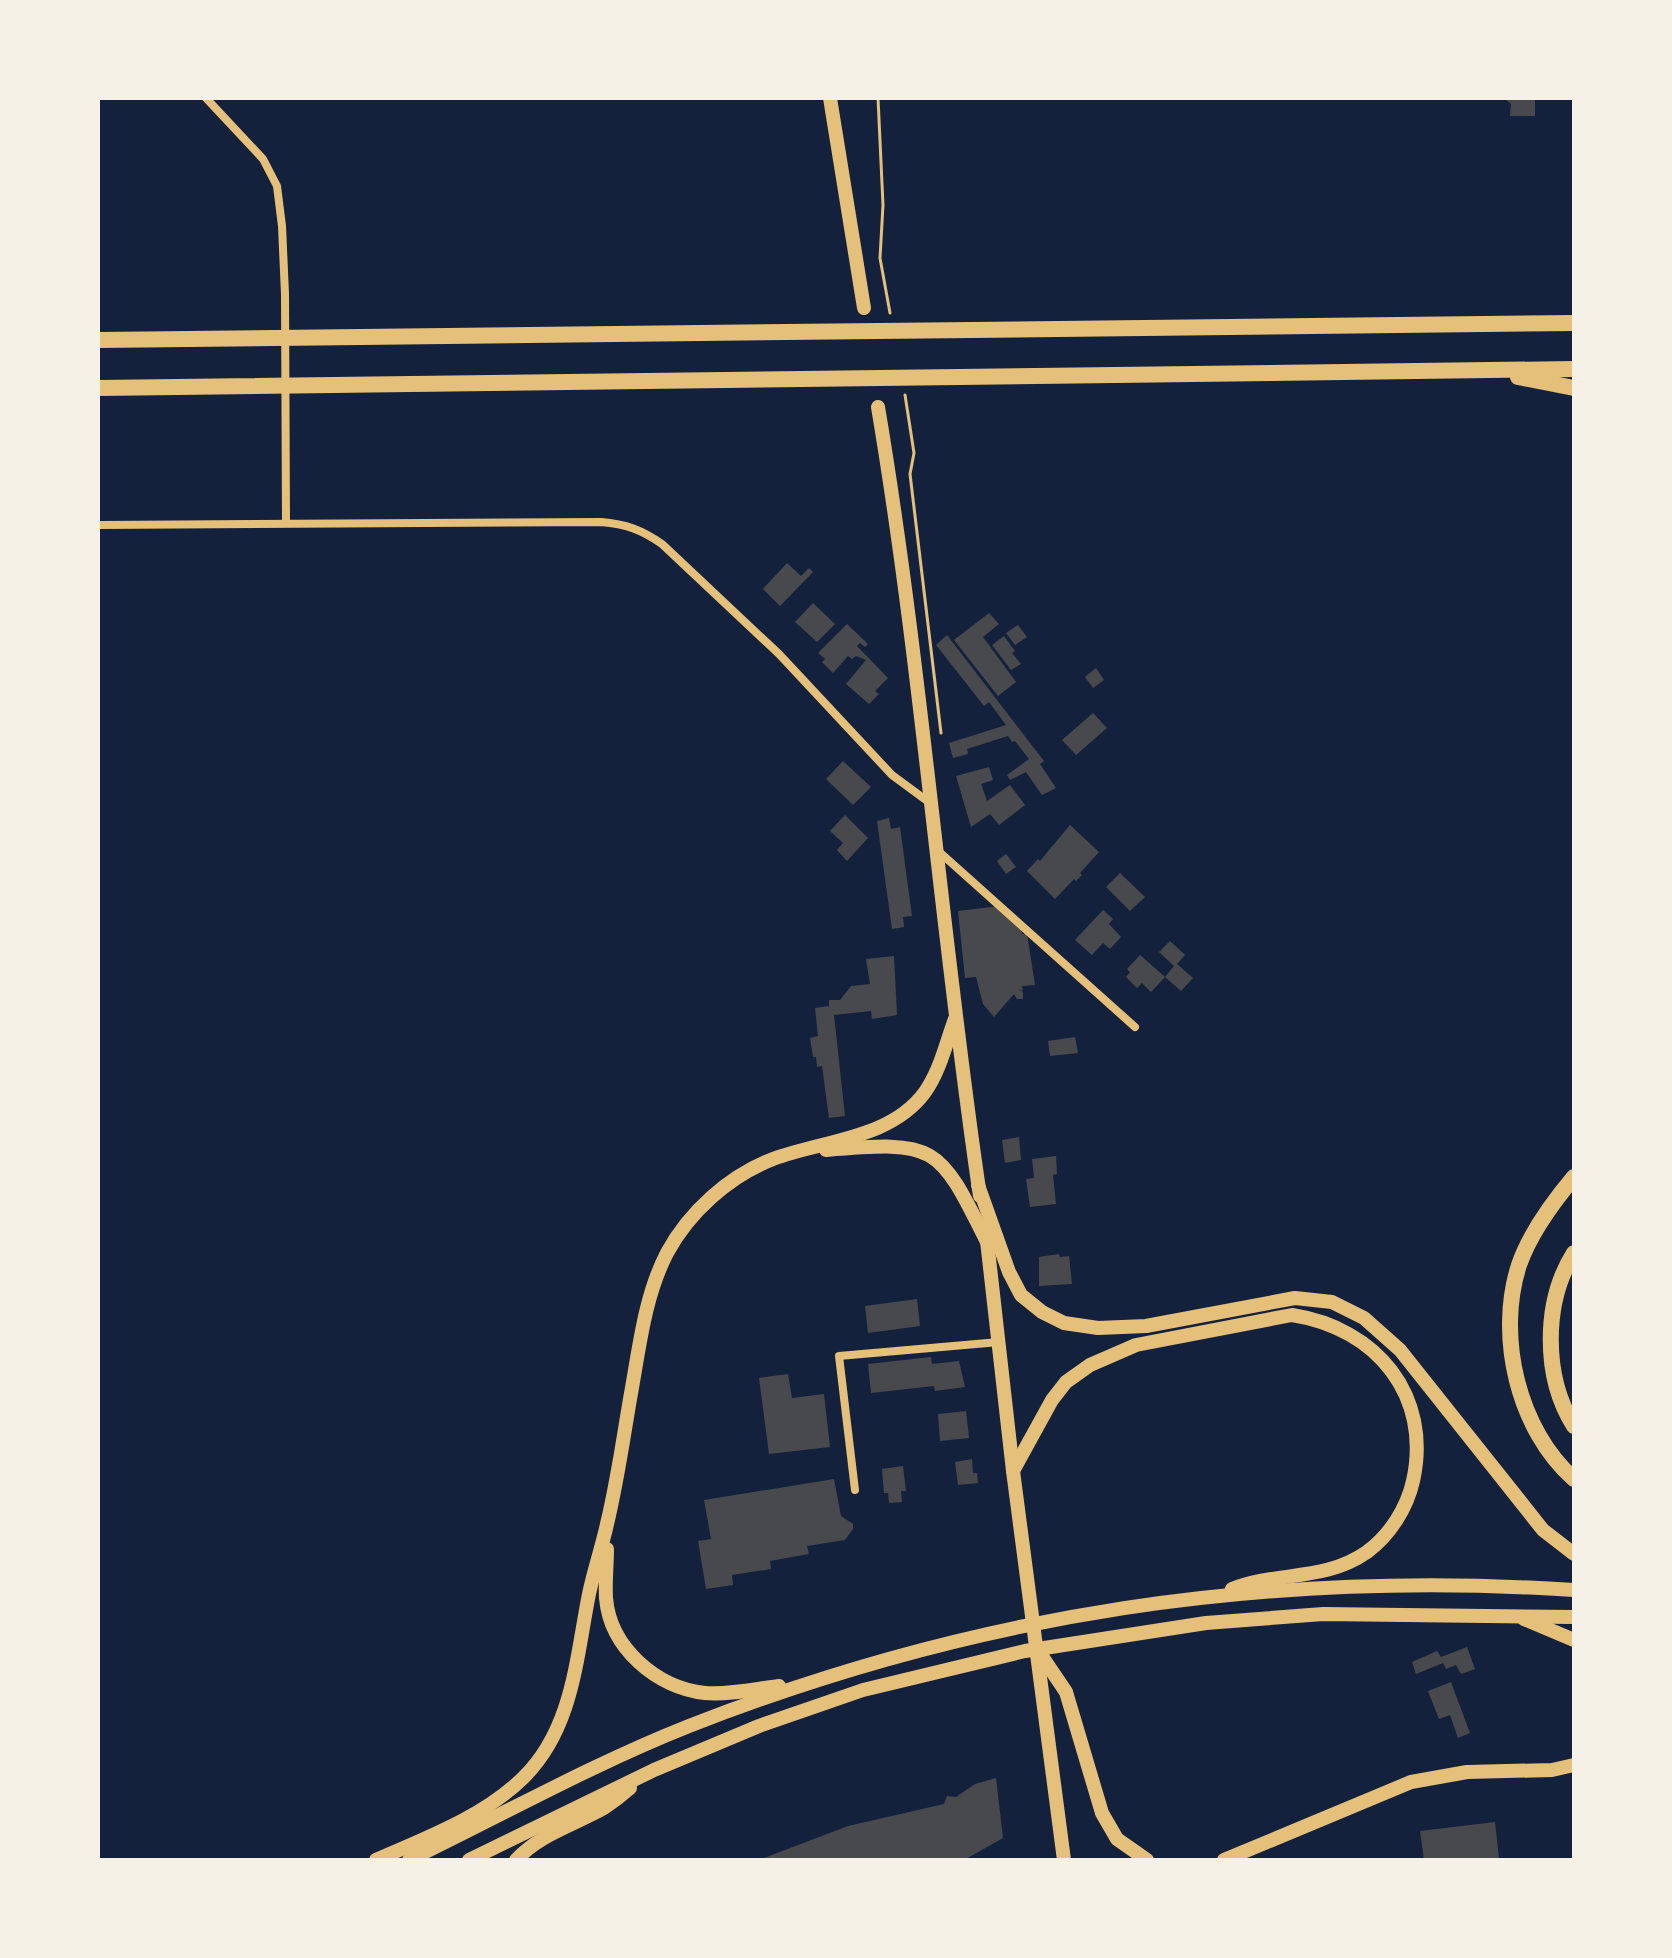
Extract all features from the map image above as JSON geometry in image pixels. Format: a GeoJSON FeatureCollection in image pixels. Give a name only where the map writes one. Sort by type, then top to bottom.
{"type":"FeatureCollection","features":[{"type":"Feature","properties":{"kind":"highway"},"geometry":{"type":"LineString","coordinates":[[98,340],[1574,323]]}},
{"type":"Feature","properties":{"kind":"highway"},"geometry":{"type":"LineString","coordinates":[[98,388],[1574,369]]}},
{"type":"Feature","properties":{"kind":"highway"},"geometry":{"type":"LineString","coordinates":[[1481,370],[1574,388]]}},
{"type":"Feature","properties":{"kind":"highway"},"geometry":{"type":"LineString","coordinates":[[1574,1177],[1547,1214],[1519,1265],[1512,1307],[1514,1372],[1519,1395],[1538,1436],[1574,1479]]}},
{"type":"Feature","properties":{"kind":"highway"},"geometry":{"type":"LineString","coordinates":[[1574,1253],[1559,1283],[1551,1328],[1559,1390],[1574,1426]]}},
{"type":"Feature","properties":{"kind":"main road"},"geometry":{"type":"LineString","coordinates":[[830,98],[864,308]]}},
{"type":"Feature","properties":{"kind":"main road"},"geometry":{"type":"LineString","coordinates":[[878,407],[894,498],[955,1019],[1000,1342],[1013,1471],[1064,1860]]}},
{"type":"Feature","properties":{"kind":"main road"},"geometry":{"type":"LineString","coordinates":[[376,1860],[440,1831],[503,1797],[525,1777],[558,1727],[572,1689],[590,1592],[608,1524],[649,1299],[666,1255],[688,1221],[718,1192],[754,1167],[875,1129],[896,1119],[926,1091],[955,1019]]}},
{"type":"Feature","properties":{"kind":"main road"},"geometry":{"type":"LineString","coordinates":[[797,1152],[885,1145],[908,1147],[930,1155],[952,1174],[987,1242]]}},
{"type":"Feature","properties":{"kind":"main road"},"geometry":{"type":"LineString","coordinates":[[978,1185],[1009,1272],[1021,1295],[1042,1312],[1064,1323],[1098,1328],[1146,1326],[1295,1298],[1332,1302],[1364,1318],[1400,1350],[1543,1530],[1574,1554]]}},
{"type":"Feature","properties":{"kind":"main road"},"geometry":{"type":"LineString","coordinates":[[1013,1471],[1052,1400],[1066,1382],[1090,1365],[1125,1349],[1292,1315],[1308,1318],[1356,1338],[1380,1358],[1399,1380],[1415,1419],[1415,1470],[1404,1507],[1388,1532],[1368,1551],[1346,1564],[1288,1579],[1251,1581],[1209,1596]]}},
{"type":"Feature","properties":{"kind":"main road"},"geometry":{"type":"LineString","coordinates":[[608,1524],[606,1600],[622,1642],[646,1669],[683,1689],[706,1693],[807,1682]]}},
{"type":"Feature","properties":{"kind":"main road"},"geometry":{"type":"LineString","coordinates":[[409,1860],[640,1747],[807,1682],[1015,1626],[1131,1605],[1209,1596],[1374,1585],[1462,1583],[1574,1590]]}},
{"type":"Feature","properties":{"kind":"main road"},"geometry":{"type":"LineString","coordinates":[[469,1860],[654,1770],[759,1726],[863,1690],[1025,1651],[1206,1623],[1323,1614],[1574,1617]]}},
{"type":"Feature","properties":{"kind":"main road"},"geometry":{"type":"LineString","coordinates":[[1512,1615],[1574,1640]]}},
{"type":"Feature","properties":{"kind":"main road"},"geometry":{"type":"LineString","coordinates":[[1037,1649],[1066,1692],[1102,1813],[1117,1839],[1147,1860]]}},
{"type":"Feature","properties":{"kind":"main road"},"geometry":{"type":"LineString","coordinates":[[1539,1770],[1574,1753]]}},
{"type":"Feature","properties":{"kind":"main road"},"geometry":{"type":"LineString","coordinates":[[1224,1860],[1411,1782],[1467,1772],[1539,1770],[1574,1765]]}},
{"type":"Feature","properties":{"kind":"main road"},"geometry":{"type":"LineString","coordinates":[[516,1860],[547,1836],[605,1807],[654,1770]]}},
{"type":"Feature","properties":{"kind":"street"},"geometry":{"type":"LineString","coordinates":[[206,98],[263,159],[272,171],[277,186],[285,294],[286,523]]}},
{"type":"Feature","properties":{"kind":"street"},"geometry":{"type":"LineString","coordinates":[[98,525],[601,522],[625,524],[643,530],[662,544],[779,654],[892,775],[931,804]]}},
{"type":"Feature","properties":{"kind":"street"},"geometry":{"type":"LineString","coordinates":[[936,849],[1135,1027]]}},
{"type":"Feature","properties":{"kind":"street"},"geometry":{"type":"LineString","coordinates":[[855,1490],[839,1356],[1000,1342]]}},
{"type":"Feature","properties":{"kind":"path"},"geometry":{"type":"LineString","coordinates":[[878,98],[883,190],[880,258],[891,319]]}},
{"type":"Feature","properties":{"kind":"path"},"geometry":{"type":"LineString","coordinates":[[905,395],[914,453],[910,474],[940,721]]}},
{"type":"Feature","properties":{"kind":"building"},"geometry":{"type":"Polygon","coordinates":[[[1504,98],[1535,98],[1535,116],[1510,116],[1511,104],[1504,98]]]}},
{"type":"Feature","properties":{"kind":"building"},"geometry":{"type":"Polygon","coordinates":[[[787,563],[801,576],[809,568],[813,572],[780,606],[763,589],[787,563]]]}},
{"type":"Feature","properties":{"kind":"building"},"geometry":{"type":"Polygon","coordinates":[[[813,603],[835,624],[817,642],[795,622],[813,603]]]}},
{"type":"Feature","properties":{"kind":"building"},"geometry":{"type":"Polygon","coordinates":[[[989,613],[999,624],[983,637],[1016,682],[998,696],[954,640],[989,613]]]}},
{"type":"Feature","properties":{"kind":"building"},"geometry":{"type":"Polygon","coordinates":[[[847,624],[868,644],[865,647],[860,643],[857,646],[888,678],[875,691],[879,694],[869,704],[846,684],[866,660],[848,656],[833,673],[818,653],[847,624]]]}},
{"type":"Feature","properties":{"kind":"building"},"geometry":{"type":"Polygon","coordinates":[[[1018,625],[1027,637],[1015,645],[1006,633],[1018,625]]]}},
{"type":"Feature","properties":{"kind":"building"},"geometry":{"type":"Polygon","coordinates":[[[947,635],[1044,761],[1040,764],[1056,788],[1042,795],[1026,772],[1010,780],[1007,775],[1029,759],[1008,736],[967,749],[968,754],[953,758],[949,743],[1006,725],[989,702],[984,706],[936,645],[947,635]]]}},
{"type":"Feature","properties":{"kind":"building"},"geometry":{"type":"Polygon","coordinates":[[[1004,636],[1021,664],[1011,670],[992,645],[1004,636]]]}},
{"type":"Feature","properties":{"kind":"building"},"geometry":{"type":"Polygon","coordinates":[[[1096,668],[1104,680],[1093,688],[1085,677],[1096,668]]]}},
{"type":"Feature","properties":{"kind":"building"},"geometry":{"type":"Polygon","coordinates":[[[1093,713],[1107,728],[1076,755],[1062,740],[1093,713]]]}},
{"type":"Feature","properties":{"kind":"building"},"geometry":{"type":"Polygon","coordinates":[[[843,761],[871,787],[853,805],[826,779],[843,761]]]}},
{"type":"Feature","properties":{"kind":"building"},"geometry":{"type":"Polygon","coordinates":[[[989,767],[993,780],[981,784],[987,801],[1010,785],[1025,805],[999,825],[990,814],[971,827],[956,776],[989,767]]]}},
{"type":"Feature","properties":{"kind":"building"},"geometry":{"type":"Polygon","coordinates":[[[845,815],[868,838],[847,861],[837,850],[843,843],[830,831],[845,815]]]}},
{"type":"Feature","properties":{"kind":"building"},"geometry":{"type":"Polygon","coordinates":[[[889,818],[891,829],[900,827],[912,916],[903,917],[904,927],[892,929],[877,821],[889,818]]]}},
{"type":"Feature","properties":{"kind":"building"},"geometry":{"type":"Polygon","coordinates":[[[1070,825],[1099,852],[1080,873],[1082,875],[1055,899],[1027,871],[1038,859],[1040,861],[1070,825]]]}},
{"type":"Feature","properties":{"kind":"building"},"geometry":{"type":"Polygon","coordinates":[[[1006,854],[1016,867],[1006,874],[997,861],[1006,854]]]}},
{"type":"Feature","properties":{"kind":"building"},"geometry":{"type":"Polygon","coordinates":[[[1120,873],[1145,897],[1130,911],[1106,887],[1120,873]]]}},
{"type":"Feature","properties":{"kind":"building"},"geometry":{"type":"Polygon","coordinates":[[[1000,906],[1021,926],[1022,934],[1027,934],[1035,985],[1022,986],[1023,991],[1018,989],[1023,992],[1023,999],[1017,999],[1014,994],[994,1017],[983,1004],[976,977],[965,978],[958,911],[1000,906]]]}},
{"type":"Feature","properties":{"kind":"building"},"geometry":{"type":"Polygon","coordinates":[[[1103,910],[1113,919],[1109,924],[1121,937],[1110,949],[1103,943],[1092,955],[1075,940],[1103,910]]]}},
{"type":"Feature","properties":{"kind":"building"},"geometry":{"type":"Polygon","coordinates":[[[1170,941],[1185,955],[1177,964],[1193,978],[1181,991],[1165,977],[1174,966],[1159,952],[1170,941]]]}},
{"type":"Feature","properties":{"kind":"building"},"geometry":{"type":"Polygon","coordinates":[[[1140,955],[1165,977],[1151,992],[1142,983],[1137,988],[1126,977],[1130,972],[1127,969],[1140,955]]]}},
{"type":"Feature","properties":{"kind":"building"},"geometry":{"type":"Polygon","coordinates":[[[894,956],[897,1015],[872,1019],[871,1011],[834,1015],[845,1116],[829,1118],[822,1066],[817,1067],[810,1038],[818,1036],[815,1008],[829,1006],[829,1000],[840,1000],[851,986],[870,984],[866,959],[894,956]]]}},
{"type":"Feature","properties":{"kind":"building"},"geometry":{"type":"Polygon","coordinates":[[[1075,1037],[1078,1053],[1050,1056],[1048,1041],[1075,1037]]]}},
{"type":"Feature","properties":{"kind":"building"},"geometry":{"type":"Polygon","coordinates":[[[1019,1137],[1021,1160],[1005,1163],[1002,1140],[1019,1137]]]}},
{"type":"Feature","properties":{"kind":"building"},"geometry":{"type":"Polygon","coordinates":[[[1056,1156],[1057,1174],[1053,1175],[1056,1204],[1030,1207],[1026,1179],[1034,1178],[1032,1159],[1056,1156]]]}},
{"type":"Feature","properties":{"kind":"building"},"geometry":{"type":"Polygon","coordinates":[[[1059,1254],[1060,1257],[1069,1256],[1072,1284],[1039,1286],[1039,1257],[1059,1254]]]}},
{"type":"Feature","properties":{"kind":"building"},"geometry":{"type":"Polygon","coordinates":[[[917,1299],[920,1326],[868,1333],[865,1306],[917,1299]]]}},
{"type":"Feature","properties":{"kind":"building"},"geometry":{"type":"Polygon","coordinates":[[[931,1357],[932,1364],[959,1361],[965,1387],[935,1391],[934,1386],[871,1393],[868,1364],[931,1357]]]}},
{"type":"Feature","properties":{"kind":"building"},"geometry":{"type":"Polygon","coordinates":[[[788,1374],[792,1398],[824,1394],[830,1447],[769,1454],[759,1378],[788,1374]]]}},
{"type":"Feature","properties":{"kind":"building"},"geometry":{"type":"Polygon","coordinates":[[[966,1411],[969,1438],[940,1441],[938,1414],[966,1411]]]}},
{"type":"Feature","properties":{"kind":"building"},"geometry":{"type":"Polygon","coordinates":[[[972,1459],[973,1473],[977,1473],[978,1483],[958,1485],[955,1462],[972,1459]]]}},
{"type":"Feature","properties":{"kind":"building"},"geometry":{"type":"Polygon","coordinates":[[[903,1466],[906,1491],[901,1491],[902,1502],[889,1503],[888,1493],[884,1493],[882,1469],[903,1466]]]}},
{"type":"Feature","properties":{"kind":"building"},"geometry":{"type":"Polygon","coordinates":[[[834,1479],[841,1516],[853,1524],[845,1540],[807,1546],[809,1554],[770,1561],[771,1569],[732,1575],[733,1585],[706,1589],[698,1541],[711,1539],[704,1500],[834,1479]]]}},
{"type":"Feature","properties":{"kind":"building"},"geometry":{"type":"Polygon","coordinates":[[[1467,1647],[1475,1669],[1461,1674],[1456,1665],[1446,1669],[1443,1663],[1416,1674],[1412,1662],[1437,1651],[1441,1657],[1467,1647]]]}},
{"type":"Feature","properties":{"kind":"building"},"geometry":{"type":"Polygon","coordinates":[[[1451,1682],[1470,1733],[1458,1738],[1450,1715],[1439,1719],[1428,1691],[1451,1682]]]}},
{"type":"Feature","properties":{"kind":"building"},"geometry":{"type":"Polygon","coordinates":[[[996,1778],[1003,1838],[964,1860],[759,1860],[848,1826],[944,1804],[947,1796],[956,1797],[975,1784],[996,1778]]]}},
{"type":"Feature","properties":{"kind":"building"},"geometry":{"type":"Polygon","coordinates":[[[1495,1822],[1499,1859],[1424,1860],[1420,1831],[1495,1822]]]}}]}
